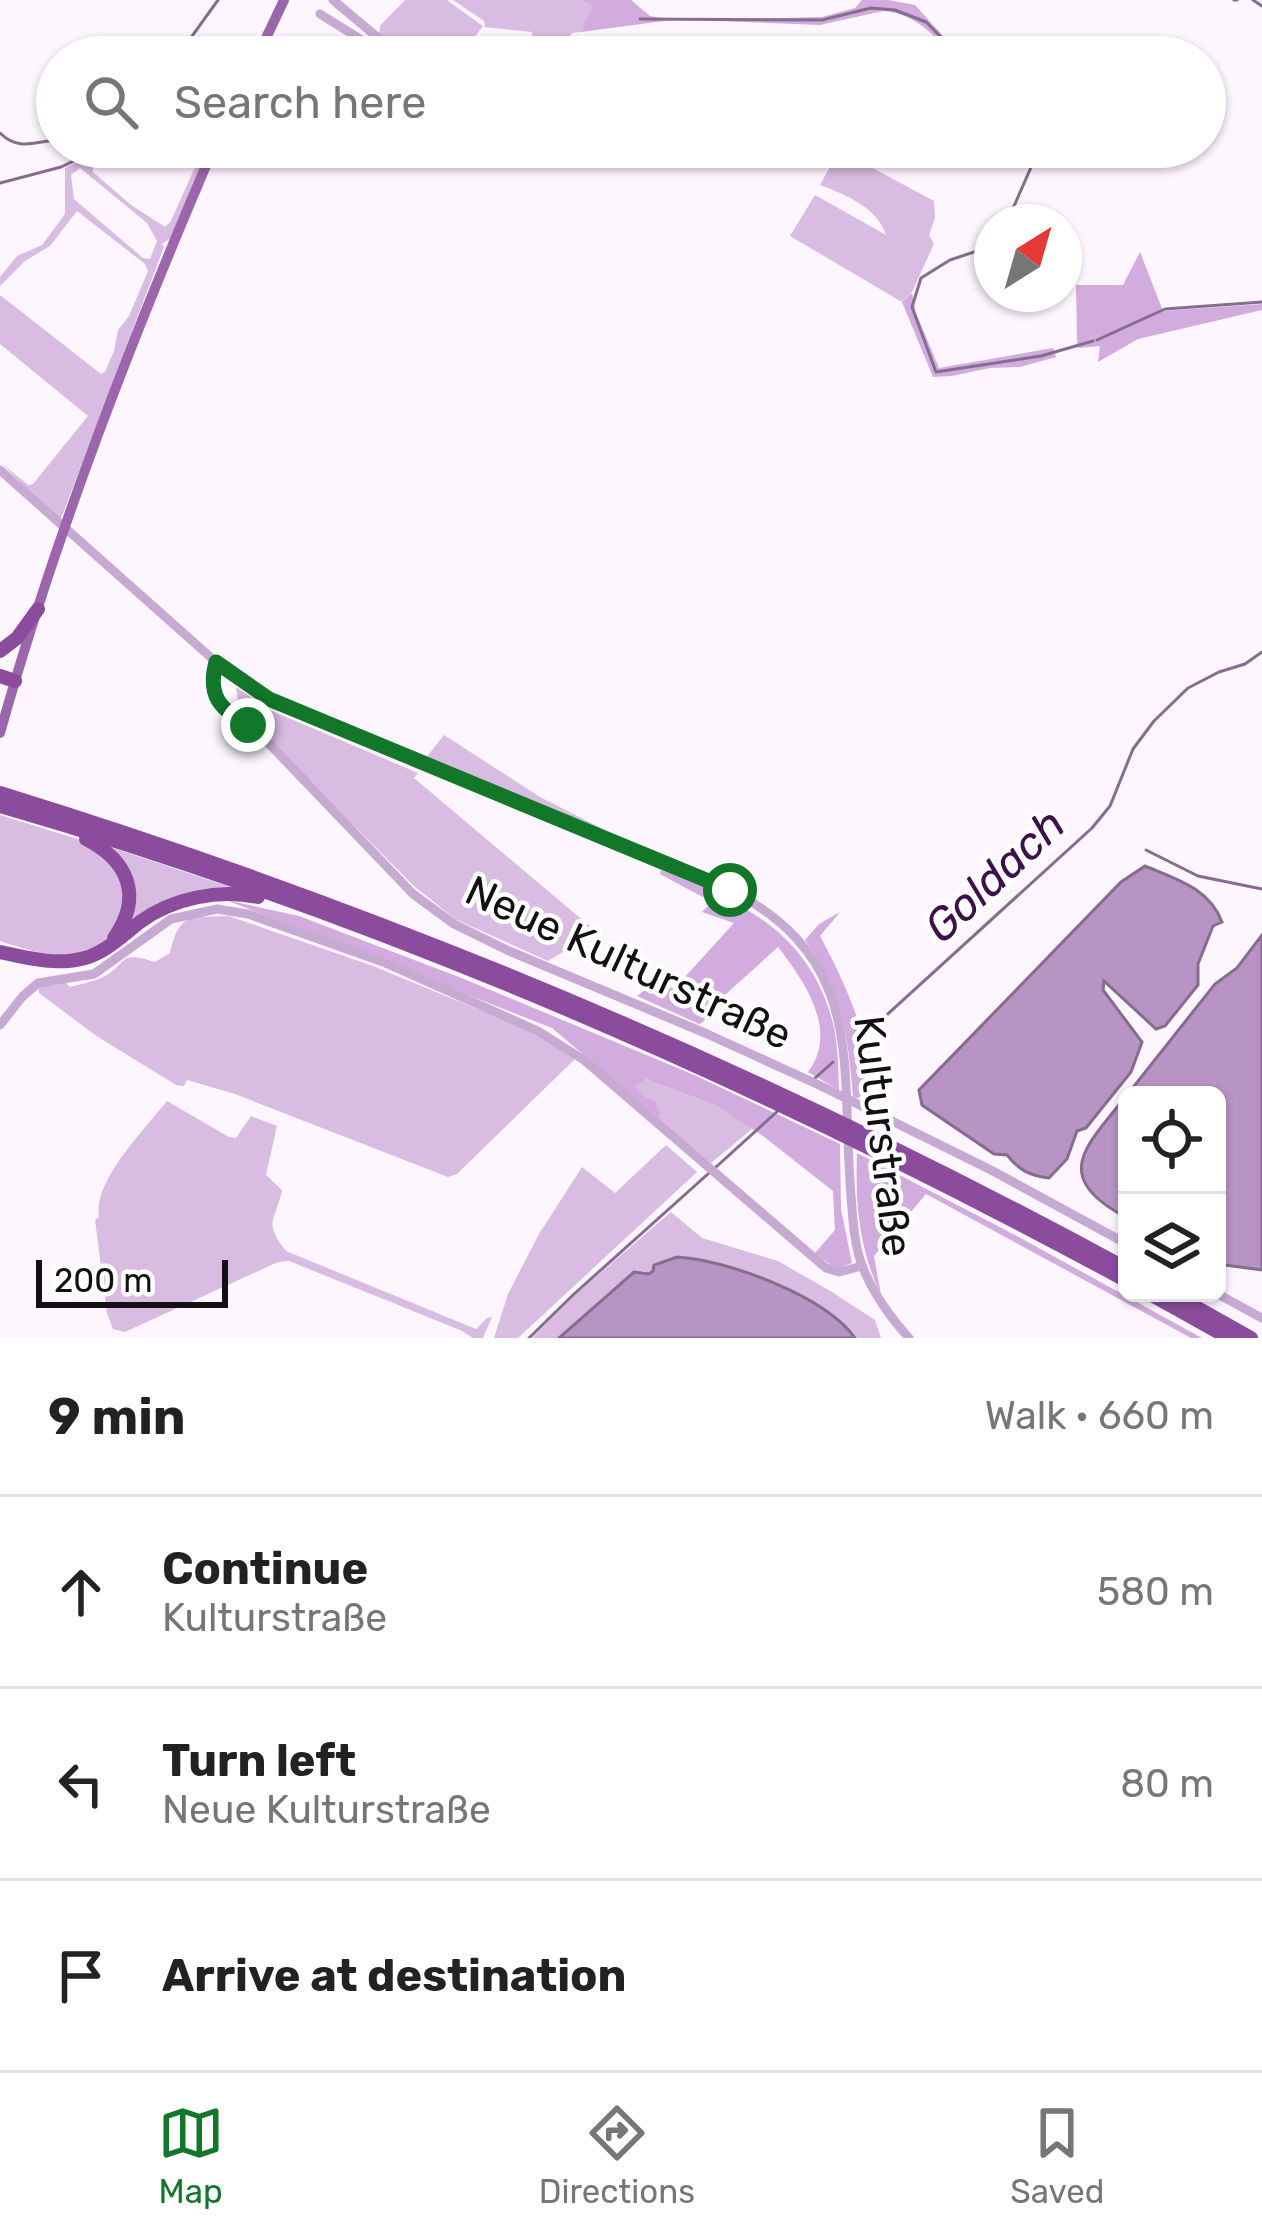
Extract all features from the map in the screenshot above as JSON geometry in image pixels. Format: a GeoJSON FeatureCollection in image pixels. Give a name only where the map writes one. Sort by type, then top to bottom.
{"type":"FeatureCollection","features":[{"type":"Feature","properties":{"kind":"highway"},"geometry":{"type":"LineString","coordinates":[[0,651],[17,638],[38,609]]}},
{"type":"Feature","properties":{"kind":"highway"},"geometry":{"type":"LineString","coordinates":[[0,793],[222,865],[574,1000],[961,1180],[1118,1263]]}},
{"type":"Feature","properties":{"kind":"highway"},"geometry":{"type":"LineString","coordinates":[[0,806],[309,909],[787,1101],[1118,1276]]}},
{"type":"Feature","properties":{"kind":"highway"},"geometry":{"type":"LineString","coordinates":[[57,822],[106,851],[126,880],[128,910],[107,946]]}},
{"type":"Feature","properties":{"kind":"highway"},"geometry":{"type":"LineString","coordinates":[[0,952],[52,962],[93,956],[143,920],[192,897],[246,895],[296,910],[309,909]]}},
{"type":"Feature","properties":{"kind":"highway"},"geometry":{"type":"LineString","coordinates":[[1164,1302],[1229,1338]]}},
{"type":"Feature","properties":{"kind":"highway"},"geometry":{"type":"LineString","coordinates":[[1188,1302],[1251,1338]]}},
{"type":"Feature","properties":{"kind":"main road"},"geometry":{"type":"LineString","coordinates":[[267,36],[284,0]]}},
{"type":"Feature","properties":{"kind":"main road"},"geometry":{"type":"LineString","coordinates":[[0,733],[7,679],[38,609],[129,353],[205,168]]}},
{"type":"Feature","properties":{"kind":"street"},"geometry":{"type":"LineString","coordinates":[[333,0],[376,36]]}},
{"type":"Feature","properties":{"kind":"street"},"geometry":{"type":"LineString","coordinates":[[320,14],[355,36]]}},
{"type":"Feature","properties":{"kind":"street"},"geometry":{"type":"LineString","coordinates":[[0,470],[216,662]]}},
{"type":"Feature","properties":{"kind":"street","name":"Neue Kulturstraße"},"geometry":{"type":"LineString","coordinates":[[216,662],[214,693],[223,709],[254,728],[413,894],[454,924],[819,1085],[1118,1239]]}},
{"type":"Feature","properties":{"kind":"street","name":"Kulturstraße"},"geometry":{"type":"LineString","coordinates":[[216,662],[269,699],[712,882],[768,911],[788,928],[810,955],[833,998],[842,1028],[848,1162],[862,1266],[884,1309],[909,1338]]}},
{"type":"Feature","properties":{"kind":"street"},"geometry":{"type":"LineString","coordinates":[[0,1025],[38,983],[83,978],[100,971],[170,919],[230,909],[383,962],[548,1036],[584,1060],[826,1268],[839,1272],[862,1266]]}},
{"type":"Feature","properties":{"kind":"street"},"geometry":{"type":"LineString","coordinates":[[1226,1298],[1262,1318]]}},
{"type":"Feature","properties":{"kind":"shaded area"},"geometry":{"type":"Polygon","coordinates":[[[405,0],[447,0],[483,26],[476,36],[379,36],[380,26],[405,0]]]}},
{"type":"Feature","properties":{"kind":"shaded area"},"geometry":{"type":"Polygon","coordinates":[[[453,0],[579,0],[594,5],[581,32],[570,36],[532,36],[532,32],[485,27],[484,21],[453,0]]]}},
{"type":"Feature","properties":{"kind":"shaded area"},"geometry":{"type":"Polygon","coordinates":[[[579,0],[631,0],[650,16],[672,20],[581,32],[593,5],[579,0]]]}},
{"type":"Feature","properties":{"kind":"shaded area"},"geometry":{"type":"Polygon","coordinates":[[[862,0],[915,5],[943,36],[883,11],[820,25],[692,20],[822,17],[855,8],[862,0]]]}},
{"type":"Feature","properties":{"kind":"shaded area"},"geometry":{"type":"Polygon","coordinates":[[[65,168],[80,168],[93,168],[131,205],[165,227],[195,168],[202,168],[172,237],[162,244],[60,521],[0,462],[28,485],[33,484],[88,416],[0,344],[0,295],[101,374],[148,271],[77,211],[50,246],[25,261],[0,286],[0,277],[17,256],[42,245],[65,214],[65,168]],[[80,168],[71,175],[74,199],[150,259],[157,241],[147,223],[80,168]]]}},
{"type":"Feature","properties":{"kind":"shaded area"},"geometry":{"type":"Polygon","coordinates":[[[829,168],[873,168],[934,201],[929,235],[934,244],[912,292],[902,302],[790,236],[815,195],[886,235],[868,210],[820,185],[829,168]]]}},
{"type":"Feature","properties":{"kind":"shaded area"},"geometry":{"type":"Polygon","coordinates":[[[1140,252],[1163,311],[1262,304],[1262,310],[1138,339],[1098,362],[1100,346],[1079,348],[1077,342],[1082,285],[1123,285],[1140,252]]]}},
{"type":"Feature","properties":{"kind":"shaded area"},"geometry":{"type":"Polygon","coordinates":[[[912,293],[939,368],[1053,348],[1056,357],[1020,367],[933,377],[902,302],[912,293]]]}},
{"type":"Feature","properties":{"kind":"shaded area"},"geometry":{"type":"Polygon","coordinates":[[[236,687],[272,711],[418,773],[414,778],[592,928],[548,961],[455,919],[414,886],[240,715],[236,687]]]}},
{"type":"Feature","properties":{"kind":"shaded area"},"geometry":{"type":"Polygon","coordinates":[[[444,735],[540,797],[603,829],[425,759],[444,735]]]}},
{"type":"Feature","properties":{"kind":"shaded area"},"geometry":{"type":"Polygon","coordinates":[[[0,815],[84,841],[119,869],[126,909],[104,942],[67,956],[0,941],[0,815]]]}},
{"type":"Feature","properties":{"kind":"shaded area"},"geometry":{"type":"Polygon","coordinates":[[[113,848],[236,889],[216,891],[122,934],[131,918],[113,848]]]}},
{"type":"Feature","properties":{"kind":"shaded area"},"geometry":{"type":"Polygon","coordinates":[[[1145,866],[1200,893],[1222,922],[1213,926],[1198,964],[1198,985],[1165,1026],[1156,1029],[1104,981],[1103,990],[1142,1042],[1131,1072],[1086,1128],[1077,1131],[1067,1159],[1049,1178],[1031,1174],[922,1105],[919,1090],[1121,882],[1145,866]]]}},
{"type":"Feature","properties":{"kind":"shaded area"},"geometry":{"type":"Polygon","coordinates":[[[661,870],[717,893],[766,922],[805,961],[831,1016],[839,1090],[808,1072],[820,1040],[815,1007],[778,947],[702,1023],[637,996],[663,976],[664,985],[674,989],[734,923],[702,912],[712,902],[660,874],[661,870]]]}},
{"type":"Feature","properties":{"kind":"shaded area"},"geometry":{"type":"Polygon","coordinates":[[[226,900],[299,916],[464,979],[692,1074],[840,1144],[841,1209],[852,1263],[836,1269],[815,1253],[835,1230],[833,1191],[717,1106],[646,1079],[635,1086],[655,1101],[658,1118],[552,1028],[226,900]]]}},
{"type":"Feature","properties":{"kind":"shaded area"},"geometry":{"type":"Polygon","coordinates":[[[840,912],[820,936],[847,991],[866,1052],[867,1091],[858,1098],[853,1097],[835,996],[805,940],[819,924],[840,912]]]}},
{"type":"Feature","properties":{"kind":"shaded area"},"geometry":{"type":"Polygon","coordinates":[[[229,916],[373,966],[543,1036],[577,1057],[457,1174],[448,1177],[235,1094],[187,1080],[184,1086],[176,1085],[95,1035],[39,993],[44,984],[70,987],[97,979],[128,958],[155,962],[170,953],[183,923],[229,916]]]}},
{"type":"Feature","properties":{"kind":"shaded area"},"geometry":{"type":"Polygon","coordinates":[[[1262,935],[1262,1270],[1226,1265],[1226,1086],[1134,1086],[1215,984],[1237,968],[1262,935]]]}},
{"type":"Feature","properties":{"kind":"shaded area"},"geometry":{"type":"Polygon","coordinates":[[[646,1079],[717,1106],[753,1128],[711,1163],[658,1118],[634,1085],[646,1079]]]}},
{"type":"Feature","properties":{"kind":"shaded area"},"geometry":{"type":"Polygon","coordinates":[[[167,1101],[229,1137],[236,1138],[251,1116],[277,1126],[266,1175],[282,1190],[273,1227],[286,1251],[476,1329],[492,1317],[483,1338],[473,1338],[289,1261],[125,1332],[113,1329],[95,1220],[99,1203],[112,1172],[167,1101]]]}},
{"type":"Feature","properties":{"kind":"shaded area"},"geometry":{"type":"Polygon","coordinates":[[[1118,1106],[1118,1212],[1088,1188],[1082,1174],[1082,1160],[1118,1106]]]}},
{"type":"Feature","properties":{"kind":"shaded area"},"geometry":{"type":"Polygon","coordinates":[[[666,1145],[697,1172],[518,1338],[494,1338],[508,1294],[582,1167],[615,1193],[666,1145]]]}},
{"type":"Feature","properties":{"kind":"shaded area"},"geometry":{"type":"Polygon","coordinates":[[[857,1153],[1118,1292],[1118,1298],[926,1194],[874,1256],[881,1295],[860,1226],[857,1153]]]}},
{"type":"Feature","properties":{"kind":"shaded area"},"geometry":{"type":"Polygon","coordinates":[[[671,1212],[702,1238],[778,1261],[832,1292],[875,1320],[881,1338],[855,1338],[822,1309],[747,1273],[677,1257],[609,1292],[559,1338],[532,1338],[671,1212]]]}},
{"type":"Feature","properties":{"kind":"shaded area"},"geometry":{"type":"Polygon","coordinates":[[[677,1257],[722,1265],[774,1283],[822,1308],[855,1338],[559,1338],[634,1272],[649,1274],[654,1265],[677,1257]]]}},
{"type":"Feature","properties":{"kind":"shaded area"},"geometry":{"type":"Polygon","coordinates":[[[1125,1302],[1137,1302],[1202,1338],[1191,1338],[1125,1302]]]}},
{"type":"Feature","properties":{"kind":"waterway"},"geometry":{"type":"LineString","coordinates":[[192,36],[218,0]]}},
{"type":"Feature","properties":{"kind":"waterway"},"geometry":{"type":"LineString","coordinates":[[1253,0],[1262,6]]}},
{"type":"Feature","properties":{"kind":"waterway"},"geometry":{"type":"LineString","coordinates":[[640,19],[822,20],[871,8],[895,10],[926,22],[940,36]]}},
{"type":"Feature","properties":{"kind":"waterway"},"geometry":{"type":"LineString","coordinates":[[0,133],[20,144],[36,143]]}},
{"type":"Feature","properties":{"kind":"waterway"},"geometry":{"type":"LineString","coordinates":[[0,183],[57,168]]}},
{"type":"Feature","properties":{"kind":"waterway"},"geometry":{"type":"LineString","coordinates":[[1015,204],[1031,168]]}},
{"type":"Feature","properties":{"kind":"waterway"},"geometry":{"type":"LineString","coordinates":[[974,252],[921,278],[912,307],[936,372],[1041,356],[1093,341]]}},
{"type":"Feature","properties":{"kind":"waterway"},"geometry":{"type":"LineString","coordinates":[[1097,340],[1165,309],[1262,302]]}},
{"type":"Feature","properties":{"kind":"waterway","name":"Goldach"},"geometry":{"type":"LineString","coordinates":[[857,1042],[1092,828],[1110,806],[1133,749],[1188,688],[1262,652]]}},
{"type":"Feature","properties":{"kind":"waterway"},"geometry":{"type":"LineString","coordinates":[[1146,850],[1198,876],[1262,889]]}},
{"type":"Feature","properties":{"kind":"waterway","name":"Goldach"},"geometry":{"type":"LineString","coordinates":[[814,1079],[833,1062]]}},
{"type":"Feature","properties":{"kind":"waterway","name":"Goldach"},"geometry":{"type":"LineString","coordinates":[[716,1167],[780,1109]]}},
{"type":"Feature","properties":{"kind":"waterway","name":"Goldach"},"geometry":{"type":"LineString","coordinates":[[529,1338],[709,1173]]}},
{"type":"Feature","properties":{"kind":"route"},"geometry":{"type":"LineString","coordinates":[[248,725],[218,703],[216,662],[269,699],[730,890]]}}]}
